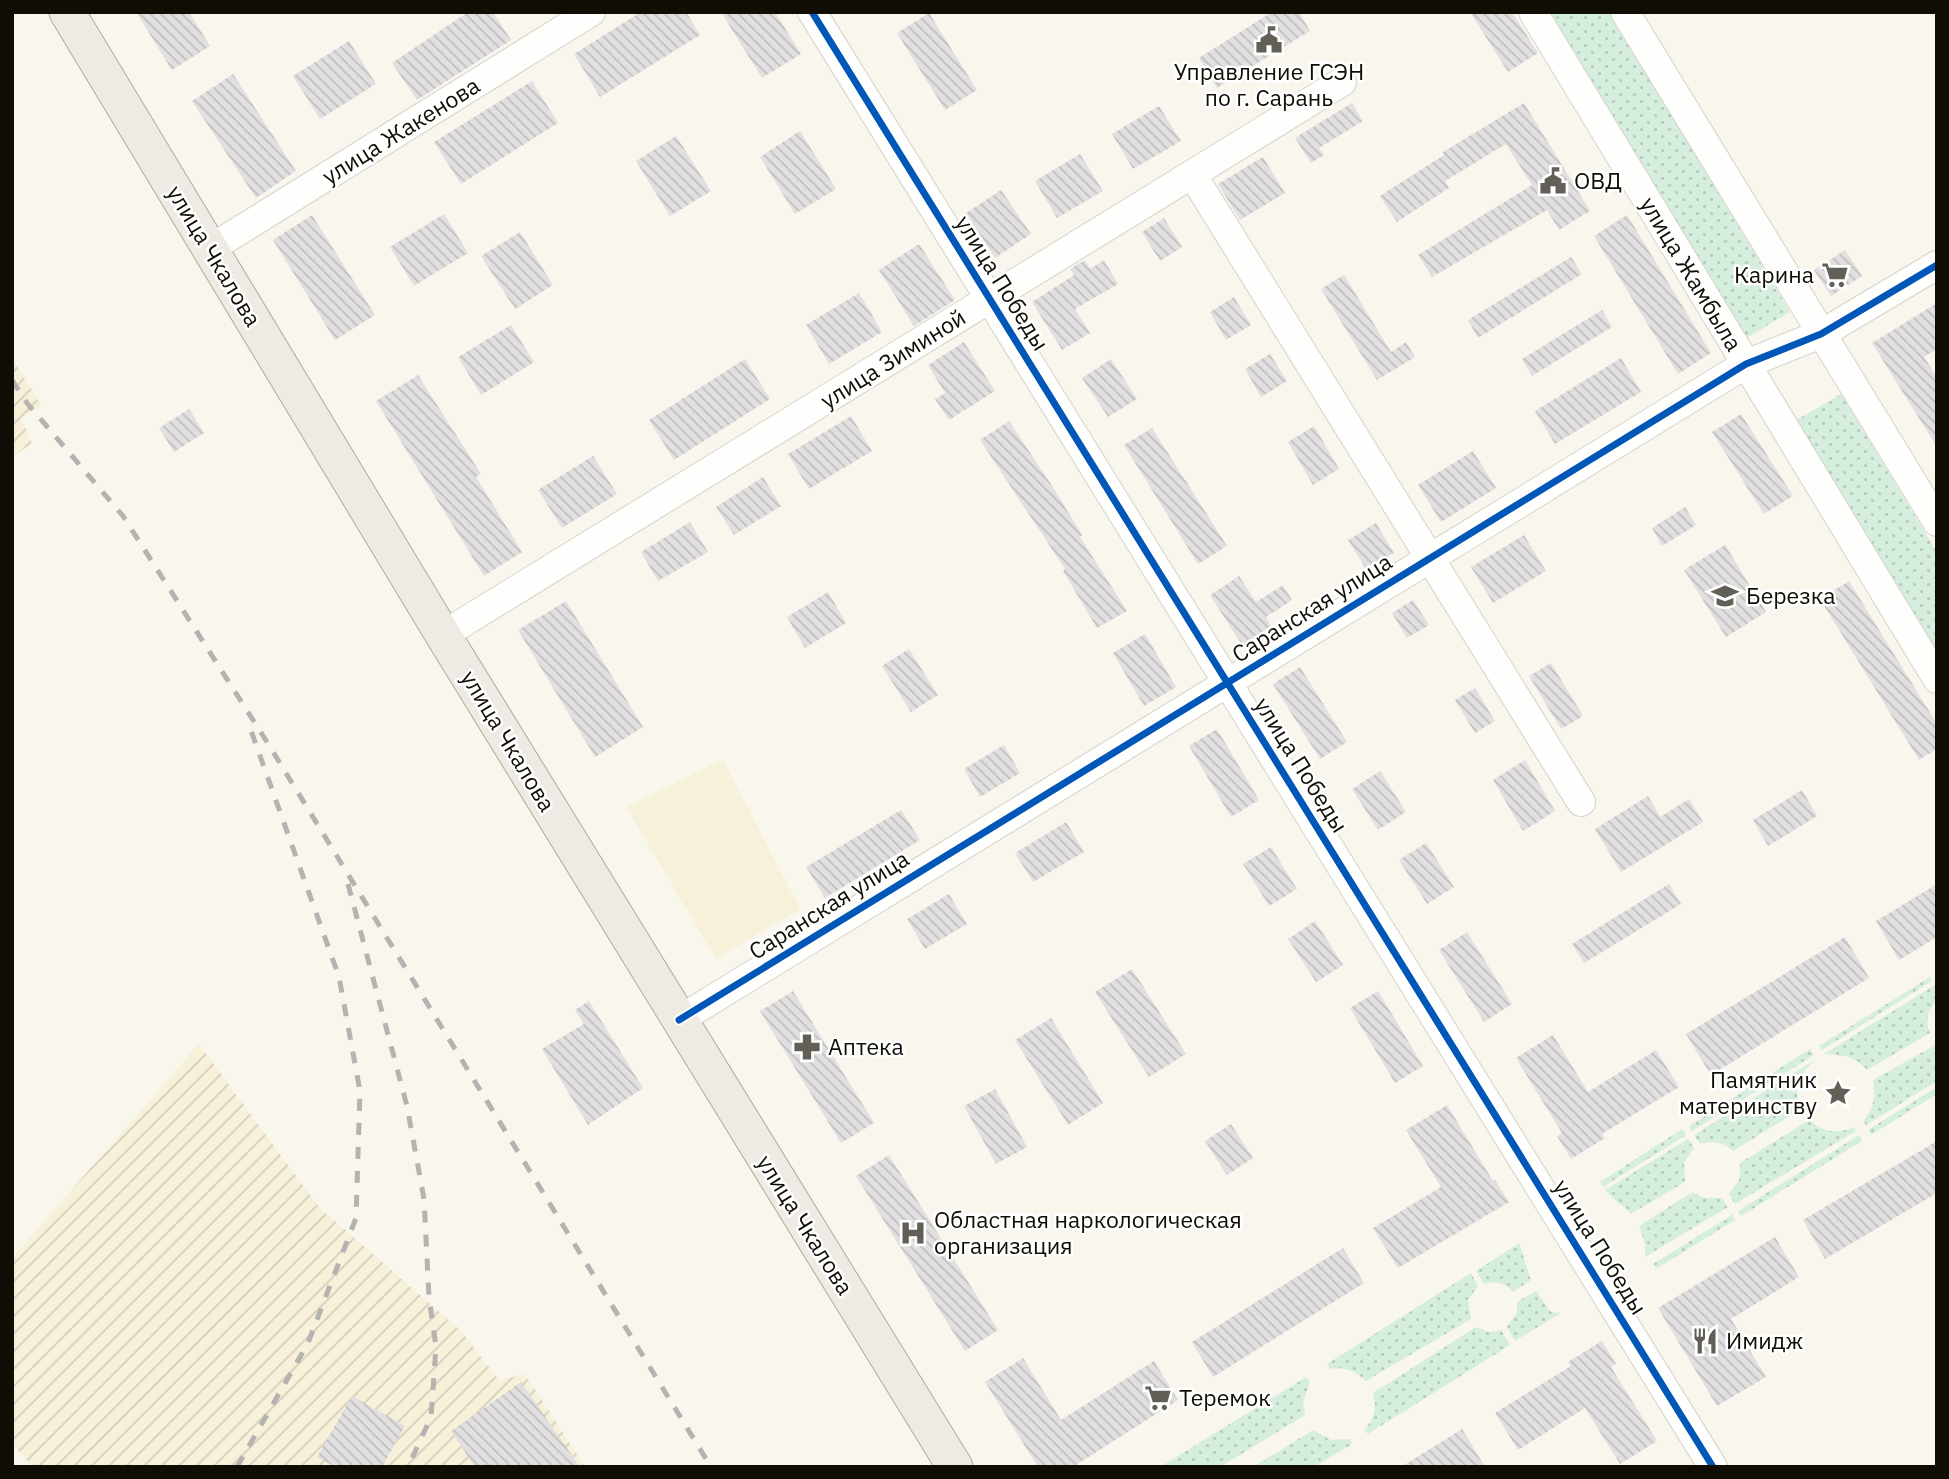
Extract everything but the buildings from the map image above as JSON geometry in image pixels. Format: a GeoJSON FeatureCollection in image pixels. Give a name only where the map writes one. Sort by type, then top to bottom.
{"type":"FeatureCollection","features":[{"type":"Feature","properties":{"kind":"main road","name":"улица Чкалова"},"geometry":{"type":"LineString","coordinates":[[67,12],[443,635],[955,1467]]}},
{"type":"Feature","properties":{"kind":"street","name":"улица Жакенова"},"geometry":{"type":"LineString","coordinates":[[210,249],[592,12]]}},
{"type":"Feature","properties":{"kind":"street","name":"улица Победы"},"geometry":{"type":"LineString","coordinates":[[812,12],[1713,1467]]}},
{"type":"Feature","properties":{"kind":"street","name":"улица Жамбыла"},"geometry":{"type":"LineString","coordinates":[[1533,12],[1937,679]]}},
{"type":"Feature","properties":{"kind":"street"},"geometry":{"type":"LineString","coordinates":[[1625,12],[1937,522]]}},
{"type":"Feature","properties":{"kind":"street","name":"улица Зиминой"},"geometry":{"type":"LineString","coordinates":[[443,635],[1342,82]]}},
{"type":"Feature","properties":{"kind":"street"},"geometry":{"type":"LineString","coordinates":[[1192,174],[1581,802]]}},
{"type":"Feature","properties":{"kind":"street","name":"Саранская улица"},"geometry":{"type":"LineString","coordinates":[[679,1020],[1746,365],[1821,334],[1937,265]]}},
{"type":"Feature","properties":{"kind":"shaded area"},"geometry":{"type":"Polygon","coordinates":[[[12,358],[42,406],[21,418],[32,443],[12,457],[12,358]]]}},
{"type":"Feature","properties":{"kind":"shaded area"},"geometry":{"type":"Polygon","coordinates":[[[723,759],[800,909],[716,959],[626,807],[723,759]]]}},
{"type":"Feature","properties":{"kind":"shaded area"},"geometry":{"type":"Polygon","coordinates":[[[199,1044],[319,1207],[461,1331],[499,1380],[525,1374],[585,1467],[33,1467],[12,1444],[12,1258],[199,1044]]]}},
{"type":"Feature","properties":{"kind":"green space"},"geometry":{"type":"Polygon","coordinates":[[[1550,12],[1609,12],[1790,312],[1747,338],[1550,12]]]}},
{"type":"Feature","properties":{"kind":"green space"},"geometry":{"type":"Polygon","coordinates":[[[1841,394],[1937,552],[1937,655],[1795,421],[1841,394]]]}},
{"type":"Feature","properties":{"kind":"green space"},"geometry":{"type":"Polygon","coordinates":[[[1930,977],[1932,981],[1822,1050],[1819,1046],[1930,977]]]}},
{"type":"Feature","properties":{"kind":"green space"},"geometry":{"type":"Polygon","coordinates":[[[1935,985],[1937,999],[1931,1007],[1928,1019],[1930,1033],[1867,1070],[1852,1059],[1824,1054],[1935,985]]]}},
{"type":"Feature","properties":{"kind":"green space"},"geometry":{"type":"Polygon","coordinates":[[[1937,1044],[1937,1081],[1866,1125],[1863,1121],[1870,1112],[1874,1097],[1873,1080],[1937,1044]]]}},
{"type":"Feature","properties":{"kind":"green space"},"geometry":{"type":"Polygon","coordinates":[[[1810,1049],[1814,1055],[1692,1131],[1689,1126],[1810,1049]]]}},
{"type":"Feature","properties":{"kind":"green space"},"geometry":{"type":"Polygon","coordinates":[[[1816,1059],[1799,1081],[1797,1095],[1801,1109],[1733,1151],[1718,1143],[1700,1144],[1694,1135],[1816,1059]]]}},
{"type":"Feature","properties":{"kind":"green space"},"geometry":{"type":"Polygon","coordinates":[[[1937,1087],[1937,1094],[1871,1135],[1868,1130],[1937,1087]]]}},
{"type":"Feature","properties":{"kind":"green space"},"geometry":{"type":"Polygon","coordinates":[[[1809,1120],[1831,1131],[1854,1127],[1856,1131],[1735,1204],[1729,1194],[1740,1178],[1740,1163],[1809,1120]]]}},
{"type":"Feature","properties":{"kind":"green space"},"geometry":{"type":"Polygon","coordinates":[[[1682,1129],[1686,1135],[1603,1187],[1600,1182],[1682,1129]]]}},
{"type":"Feature","properties":{"kind":"green space"},"geometry":{"type":"Polygon","coordinates":[[[1859,1135],[1862,1141],[1741,1216],[1738,1211],[1859,1135]]]}},
{"type":"Feature","properties":{"kind":"green space"},"geometry":{"type":"Polygon","coordinates":[[[1688,1139],[1694,1148],[1684,1163],[1685,1182],[1631,1214],[1605,1190],[1688,1139]]]}},
{"type":"Feature","properties":{"kind":"green space"},"geometry":{"type":"Polygon","coordinates":[[[1692,1192],[1704,1198],[1722,1198],[1728,1207],[1645,1257],[1645,1244],[1639,1226],[1692,1192]]]}},
{"type":"Feature","properties":{"kind":"green space"},"geometry":{"type":"Polygon","coordinates":[[[1732,1215],[1735,1220],[1656,1269],[1653,1264],[1732,1215]]]}},
{"type":"Feature","properties":{"kind":"green space"},"geometry":{"type":"Polygon","coordinates":[[[1519,1243],[1531,1280],[1513,1292],[1500,1283],[1484,1284],[1476,1271],[1519,1243]]]}},
{"type":"Feature","properties":{"kind":"green space"},"geometry":{"type":"Polygon","coordinates":[[[1471,1273],[1478,1286],[1468,1300],[1471,1319],[1366,1381],[1350,1370],[1330,1369],[1327,1364],[1471,1273]]]}},
{"type":"Feature","properties":{"kind":"green space"},"geometry":{"type":"Polygon","coordinates":[[[1536,1291],[1551,1312],[1561,1313],[1515,1341],[1507,1327],[1517,1313],[1517,1302],[1536,1291]]]}},
{"type":"Feature","properties":{"kind":"green space"},"geometry":{"type":"Polygon","coordinates":[[[1476,1327],[1490,1332],[1501,1330],[1510,1345],[1368,1434],[1364,1430],[1374,1413],[1373,1393],[1476,1327]]]}},
{"type":"Feature","properties":{"kind":"green space"},"geometry":{"type":"Polygon","coordinates":[[[1306,1377],[1310,1382],[1303,1402],[1305,1415],[1220,1467],[1160,1467],[1306,1377]]]}},
{"type":"Feature","properties":{"kind":"green space"},"geometry":{"type":"Polygon","coordinates":[[[1313,1430],[1331,1440],[1350,1439],[1352,1444],[1314,1467],[1253,1467],[1313,1430]]]}},
{"type":"Feature","properties":{"kind":"railway"},"geometry":{"type":"LineString","coordinates":[[12,380],[27,403],[123,516],[267,742],[711,1467]]}},
{"type":"Feature","properties":{"kind":"railway"},"geometry":{"type":"LineString","coordinates":[[237,1467],[308,1343],[356,1218],[360,1091],[339,977],[249,725]]}},
{"type":"Feature","properties":{"kind":"railway"},"geometry":{"type":"LineString","coordinates":[[348,884],[407,1106],[424,1199],[429,1297],[436,1347],[431,1417],[408,1467]]}},
{"type":"Feature","properties":{"kind":"cycle path"},"geometry":{"type":"LineString","coordinates":[[812,12],[1713,1467]]}},
{"type":"Feature","properties":{"kind":"cycle path"},"geometry":{"type":"LineString","coordinates":[[679,1020],[1746,364],[1821,334],[1937,265]]}},
{"type":"Feature","properties":{"kind":"place","name":"Управление ГСЭН по г. Сарань"},"geometry":{"type":"Point","coordinates":[1269,40]}},
{"type":"Feature","properties":{"kind":"place","name":"ОВД"},"geometry":{"type":"Point","coordinates":[1553,181]}},
{"type":"Feature","properties":{"kind":"place","name":"Карина"},"geometry":{"type":"Point","coordinates":[1835,275]}},
{"type":"Feature","properties":{"kind":"place","name":"Березка"},"geometry":{"type":"Point","coordinates":[1725,596]}},
{"type":"Feature","properties":{"kind":"place","name":"Аптека"},"geometry":{"type":"Point","coordinates":[807,1047]}},
{"type":"Feature","properties":{"kind":"place","name":"Памятник материнству"},"geometry":{"type":"Point","coordinates":[1838,1093]}},
{"type":"Feature","properties":{"kind":"place","name":"Областная наркологическая организация"},"geometry":{"type":"Point","coordinates":[913,1233]}},
{"type":"Feature","properties":{"kind":"place","name":"Имидж"},"geometry":{"type":"Point","coordinates":[1705,1341]}},
{"type":"Feature","properties":{"kind":"place","name":"Теремок"},"geometry":{"type":"Point","coordinates":[1158,1398]}}]}
